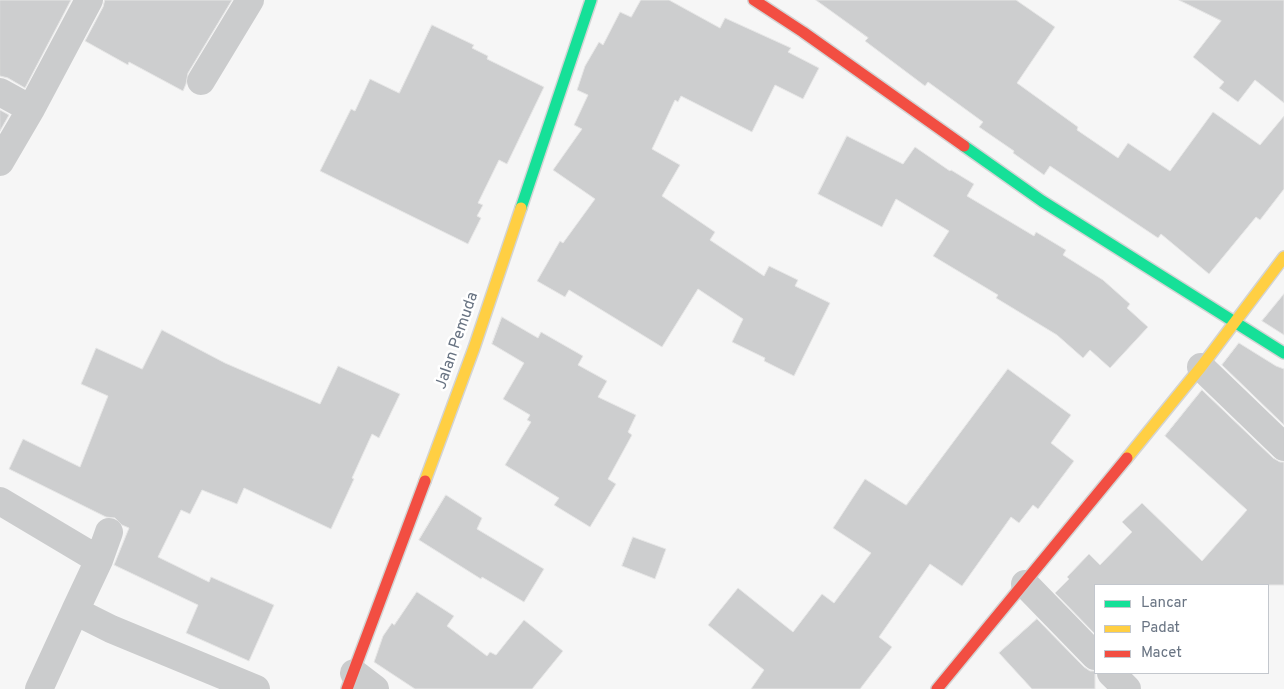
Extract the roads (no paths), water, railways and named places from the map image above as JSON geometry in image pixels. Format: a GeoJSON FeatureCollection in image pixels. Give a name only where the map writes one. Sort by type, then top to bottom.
{"type":"FeatureCollection","features":[{"type":"Feature","properties":{"kind":"street"},"geometry":{"type":"LineString","coordinates":[[0,162],[31,109],[89,0]]}},
{"type":"Feature","properties":{"kind":"street"},"geometry":{"type":"LineString","coordinates":[[200,81],[250,0]]}},
{"type":"Feature","properties":{"kind":"street","name":"Jalan Pemuda"},"geometry":{"type":"LineString","coordinates":[[359,684],[592,0]]}},
{"type":"Feature","properties":{"kind":"street"},"geometry":{"type":"LineString","coordinates":[[754,0],[803,32],[1042,201],[1284,353]]}},
{"type":"Feature","properties":{"kind":"street"},"geometry":{"type":"LineString","coordinates":[[0,92],[31,109]]}},
{"type":"Feature","properties":{"kind":"street"},"geometry":{"type":"LineString","coordinates":[[937,689],[1025,584],[1201,366],[1284,257]]}},
{"type":"Feature","properties":{"kind":"street"},"geometry":{"type":"LineString","coordinates":[[1201,366],[1284,447]]}},
{"type":"Feature","properties":{"kind":"street"},"geometry":{"type":"LineString","coordinates":[[0,501],[99,560]]}},
{"type":"Feature","properties":{"kind":"street"},"geometry":{"type":"LineString","coordinates":[[39,689],[99,560],[109,532]]}},
{"type":"Feature","properties":{"kind":"street"},"geometry":{"type":"LineString","coordinates":[[1025,584],[1094,655]]}},
{"type":"Feature","properties":{"kind":"street"},"geometry":{"type":"LineString","coordinates":[[74,611],[111,629],[256,689]]}},
{"type":"Feature","properties":{"kind":"street"},"geometry":{"type":"LineString","coordinates":[[1112,674],[1127,689]]}}]}
